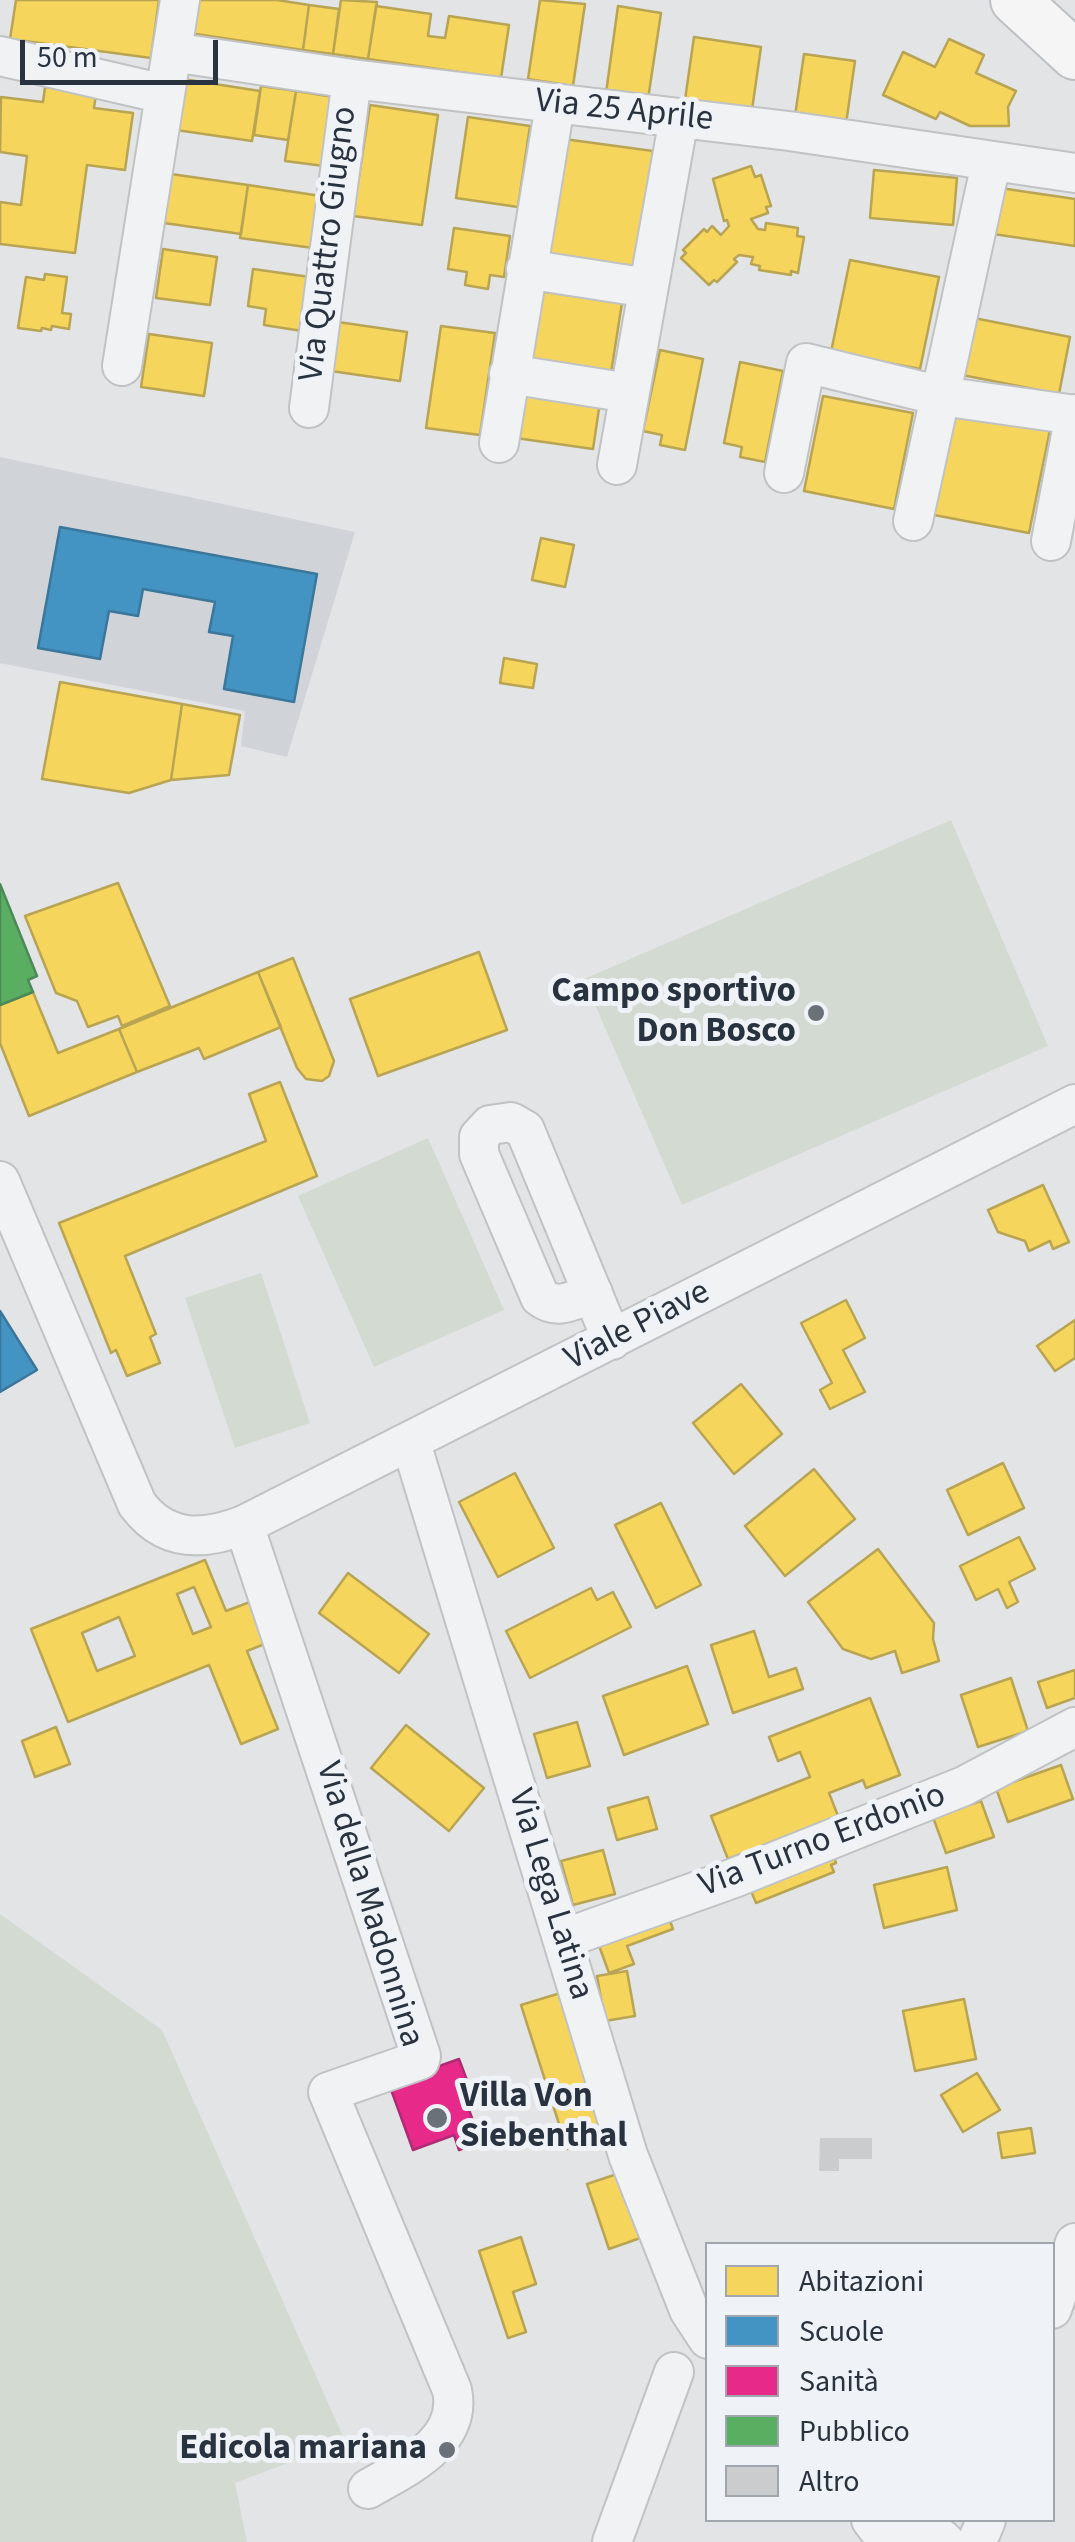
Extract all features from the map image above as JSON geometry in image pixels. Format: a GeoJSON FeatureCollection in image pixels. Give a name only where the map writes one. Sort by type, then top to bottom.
{"type":"FeatureCollection","features":[{"type":"Feature","properties":{"kind":"main road"},"geometry":{"type":"LineString","coordinates":[[1015,0],[1075,55]]}},
{"type":"Feature","properties":{"kind":"street"},"geometry":{"type":"LineString","coordinates":[[122,366],[180,0]]}},
{"type":"Feature","properties":{"kind":"street","name":"Via 25 Aprile"},"geometry":{"type":"LineString","coordinates":[[172,52],[352,79],[679,118],[1075,172]]}},
{"type":"Feature","properties":{"kind":"street"},"geometry":{"type":"LineString","coordinates":[[0,56],[164,94]]}},
{"type":"Feature","properties":{"kind":"street","name":"Via Quattro Giugno"},"geometry":{"type":"LineString","coordinates":[[308,408],[352,79]]}},
{"type":"Feature","properties":{"kind":"street"},"geometry":{"type":"LineString","coordinates":[[499,443],[555,105]]}},
{"type":"Feature","properties":{"kind":"street"},"geometry":{"type":"LineString","coordinates":[[616,465],[679,118]]}},
{"type":"Feature","properties":{"kind":"street"},"geometry":{"type":"LineString","coordinates":[[912,521],[992,163]]}},
{"type":"Feature","properties":{"kind":"street"},"geometry":{"type":"LineString","coordinates":[[526,269],[648,288]]}},
{"type":"Feature","properties":{"kind":"street"},"geometry":{"type":"LineString","coordinates":[[784,473],[806,363],[941,396],[1075,415],[1072,459],[1051,542]]}},
{"type":"Feature","properties":{"kind":"street"},"geometry":{"type":"LineString","coordinates":[[509,374],[630,393]]}},
{"type":"Feature","properties":{"kind":"street","name":"Viale Piave"},"geometry":{"type":"LineString","coordinates":[[0,1181],[128,1486],[148,1518],[170,1532],[198,1537],[244,1525],[411,1443],[1075,1104]]}},
{"type":"Feature","properties":{"kind":"street"},"geometry":{"type":"LineString","coordinates":[[593,1293],[612,1340]]}},
{"type":"Feature","properties":{"kind":"street","name":"Via Lega Latina"},"geometry":{"type":"LineString","coordinates":[[411,1443],[628,2155],[698,2324]]}},
{"type":"Feature","properties":{"kind":"street","name":"Via della Madonnina"},"geometry":{"type":"LineString","coordinates":[[244,1525],[421,2056],[420,2060],[328,2092],[452,2390],[453,2415],[444,2436],[410,2464],[368,2489]]}},
{"type":"Feature","properties":{"kind":"street","name":"Via Turno Erdonio"},"geometry":{"type":"LineString","coordinates":[[563,1939],[734,1878],[964,1786],[1075,1727]]}},
{"type":"Feature","properties":{"kind":"street"},"geometry":{"type":"LineString","coordinates":[[1055,2300],[1075,2243]]}},
{"type":"Feature","properties":{"kind":"street"},"geometry":{"type":"LineString","coordinates":[[612,2542],[691,2368],[698,2324]]}},
{"type":"Feature","properties":{"kind":"street"},"geometry":{"type":"LineString","coordinates":[[873,2522],[888,2542]]}},
{"type":"Feature","properties":{"kind":"street"},"geometry":{"type":"LineString","coordinates":[[898,2542],[913,2531],[946,2532]]}},
{"type":"Feature","properties":{"kind":"shaded area"},"geometry":{"type":"Polygon","coordinates":[[[0,457],[355,532],[287,757],[241,746],[245,711],[0,663],[0,457]]]}},
{"type":"Feature","properties":{"kind":"shaded area","name":"Campo sportivo Don Bosco"},"geometry":{"type":"Polygon","coordinates":[[[951,820],[1048,1046],[682,1205],[584,979],[951,820]]]}},
{"type":"Feature","properties":{"kind":"shaded area"},"geometry":{"type":"Polygon","coordinates":[[[428,1138],[504,1310],[374,1367],[298,1196],[428,1138]]]}},
{"type":"Feature","properties":{"kind":"shaded area"},"geometry":{"type":"Polygon","coordinates":[[[261,1273],[310,1423],[235,1448],[185,1298],[261,1273]]]}},
{"type":"Feature","properties":{"kind":"shaded area"},"geometry":{"type":"Polygon","coordinates":[[[0,1914],[162,2030],[345,2441],[235,2483],[247,2542],[0,2542],[0,1914]]]}},
{"type":"Feature","properties":{"kind":"building: Abitazioni"},"geometry":{"type":"Polygon","coordinates":[[[16,0],[159,0],[151,58],[10,39],[16,0]]]}},
{"type":"Feature","properties":{"kind":"building: Abitazioni"},"geometry":{"type":"Polygon","coordinates":[[[195,0],[277,0],[309,5],[303,50],[189,33],[195,0]]]}},
{"type":"Feature","properties":{"kind":"building: Abitazioni"},"geometry":{"type":"Polygon","coordinates":[[[341,0],[377,2],[368,59],[333,54],[341,0]]]}},
{"type":"Feature","properties":{"kind":"building: Abitazioni"},"geometry":{"type":"Polygon","coordinates":[[[540,0],[585,4],[573,86],[528,79],[540,0]]]}},
{"type":"Feature","properties":{"kind":"building: Abitazioni"},"geometry":{"type":"Polygon","coordinates":[[[309,5],[339,9],[333,54],[303,50],[309,5]]]}},
{"type":"Feature","properties":{"kind":"building: Abitazioni"},"geometry":{"type":"Polygon","coordinates":[[[376,6],[431,14],[428,36],[445,38],[449,16],[509,25],[501,78],[368,59],[376,6]]]}},
{"type":"Feature","properties":{"kind":"building: Abitazioni"},"geometry":{"type":"Polygon","coordinates":[[[618,6],[661,13],[648,99],[606,93],[618,6]]]}},
{"type":"Feature","properties":{"kind":"building: Abitazioni"},"geometry":{"type":"Polygon","coordinates":[[[694,37],[761,47],[751,117],[684,107],[694,37]]]}},
{"type":"Feature","properties":{"kind":"building: Abitazioni"},"geometry":{"type":"Polygon","coordinates":[[[949,39],[984,55],[976,73],[1016,91],[1008,107],[1009,126],[970,126],[940,112],[936,119],[883,95],[903,52],[935,67],[949,39]]]}},
{"type":"Feature","properties":{"kind":"building: Abitazioni"},"geometry":{"type":"Polygon","coordinates":[[[804,54],[855,61],[846,124],[795,116],[804,54]]]}},
{"type":"Feature","properties":{"kind":"building: Abitazioni"},"geometry":{"type":"Polygon","coordinates":[[[183,79],[260,91],[252,141],[176,130],[183,79]]]}},
{"type":"Feature","properties":{"kind":"building: Abitazioni"},"geometry":{"type":"Polygon","coordinates":[[[261,86],[296,91],[288,140],[254,135],[261,86]]]}},
{"type":"Feature","properties":{"kind":"building: Abitazioni"},"geometry":{"type":"Polygon","coordinates":[[[45,87],[96,94],[94,108],[133,113],[125,170],[87,165],[75,253],[0,244],[0,202],[21,205],[27,156],[0,152],[1,97],[43,102],[45,87]]]}},
{"type":"Feature","properties":{"kind":"building: Abitazioni"},"geometry":{"type":"Polygon","coordinates":[[[296,91],[334,97],[324,166],[285,161],[296,91]]]}},
{"type":"Feature","properties":{"kind":"building: Abitazioni"},"geometry":{"type":"Polygon","coordinates":[[[370,105],[438,115],[422,225],[353,216],[370,105]]]}},
{"type":"Feature","properties":{"kind":"building: Abitazioni"},"geometry":{"type":"Polygon","coordinates":[[[468,117],[530,126],[518,207],[456,198],[468,117]]]}},
{"type":"Feature","properties":{"kind":"building: Abitazioni"},"geometry":{"type":"Polygon","coordinates":[[[564,139],[653,151],[636,268],[547,256],[564,139]]]}},
{"type":"Feature","properties":{"kind":"building: Abitazioni"},"geometry":{"type":"Polygon","coordinates":[[[751,166],[755,177],[761,175],[771,206],[766,207],[768,213],[751,219],[758,229],[765,230],[766,223],[798,228],[797,236],[804,237],[798,273],[759,270],[760,266],[751,264],[753,257],[739,255],[717,282],[709,285],[681,258],[686,253],[683,250],[704,229],[707,232],[712,226],[721,235],[729,226],[724,221],[713,179],[751,166]]]}},
{"type":"Feature","properties":{"kind":"building: Abitazioni"},"geometry":{"type":"Polygon","coordinates":[[[874,170],[957,178],[953,225],[870,218],[874,170]]]}},
{"type":"Feature","properties":{"kind":"building: Abitazioni"},"geometry":{"type":"Polygon","coordinates":[[[171,174],[248,185],[241,234],[164,223],[171,174]]]}},
{"type":"Feature","properties":{"kind":"building: Abitazioni"},"geometry":{"type":"Polygon","coordinates":[[[248,185],[321,196],[313,248],[240,238],[248,185]]]}},
{"type":"Feature","properties":{"kind":"building: Abitazioni"},"geometry":{"type":"Polygon","coordinates":[[[1000,188],[1075,199],[1075,246],[993,234],[1000,188]]]}},
{"type":"Feature","properties":{"kind":"building: Abitazioni"},"geometry":{"type":"Polygon","coordinates":[[[454,228],[510,236],[504,277],[490,275],[488,289],[465,285],[467,272],[448,269],[454,228]]]}},
{"type":"Feature","properties":{"kind":"building: Abitazioni"},"geometry":{"type":"Polygon","coordinates":[[[163,249],[217,257],[210,305],[156,298],[163,249]]]}},
{"type":"Feature","properties":{"kind":"building: Abitazioni"},"geometry":{"type":"Polygon","coordinates":[[[850,260],[939,277],[920,369],[831,352],[850,260]]]}},
{"type":"Feature","properties":{"kind":"building: Abitazioni"},"geometry":{"type":"Polygon","coordinates":[[[253,269],[310,277],[302,331],[264,325],[266,309],[248,306],[253,269]]]}},
{"type":"Feature","properties":{"kind":"building: Abitazioni"},"geometry":{"type":"Polygon","coordinates":[[[45,274],[67,277],[62,313],[71,314],[69,329],[18,328],[26,277],[44,280],[45,274]]]}},
{"type":"Feature","properties":{"kind":"building: Abitazioni"},"geometry":{"type":"Polygon","coordinates":[[[538,291],[622,303],[611,373],[527,360],[538,291]]]}},
{"type":"Feature","properties":{"kind":"building: Abitazioni"},"geometry":{"type":"Polygon","coordinates":[[[974,318],[1070,337],[1059,394],[962,375],[974,318]]]}},
{"type":"Feature","properties":{"kind":"building: Abitazioni"},"geometry":{"type":"Polygon","coordinates":[[[338,322],[407,332],[400,381],[331,371],[338,322]]]}},
{"type":"Feature","properties":{"kind":"building: Abitazioni"},"geometry":{"type":"Polygon","coordinates":[[[441,326],[495,333],[480,435],[426,428],[441,326]]]}},
{"type":"Feature","properties":{"kind":"building: Abitazioni"},"geometry":{"type":"Polygon","coordinates":[[[149,334],[212,343],[204,396],[141,387],[149,334]]]}},
{"type":"Feature","properties":{"kind":"building: Abitazioni"},"geometry":{"type":"Polygon","coordinates":[[[660,350],[703,359],[685,450],[660,445],[662,435],[643,431],[660,350]]]}},
{"type":"Feature","properties":{"kind":"building: Abitazioni"},"geometry":{"type":"Polygon","coordinates":[[[740,362],[783,371],[765,462],[740,457],[742,447],[724,443],[740,362]]]}},
{"type":"Feature","properties":{"kind":"building: Abitazioni"},"geometry":{"type":"Polygon","coordinates":[[[523,390],[600,402],[593,449],[516,438],[523,390]]]}},
{"type":"Feature","properties":{"kind":"building: Abitazioni"},"geometry":{"type":"Polygon","coordinates":[[[823,396],[913,413],[894,509],[804,491],[823,396]]]}},
{"type":"Feature","properties":{"kind":"building: Abitazioni"},"geometry":{"type":"Polygon","coordinates":[[[955,411],[1050,430],[1029,533],[934,515],[955,411]]]}},
{"type":"Feature","properties":{"kind":"building: Abitazioni"},"geometry":{"type":"Polygon","coordinates":[[[541,538],[574,545],[565,587],[532,580],[541,538]]]}},
{"type":"Feature","properties":{"kind":"building: Abitazioni"},"geometry":{"type":"Polygon","coordinates":[[[504,658],[537,664],[533,688],[500,683],[504,658]]]}},
{"type":"Feature","properties":{"kind":"building: Abitazioni"},"geometry":{"type":"Polygon","coordinates":[[[60,682],[182,704],[171,780],[129,793],[42,779],[60,682]]]}},
{"type":"Feature","properties":{"kind":"building: Abitazioni"},"geometry":{"type":"Polygon","coordinates":[[[182,704],[240,715],[229,775],[171,780],[182,704]]]}},
{"type":"Feature","properties":{"kind":"building: Abitazioni"},"geometry":{"type":"Polygon","coordinates":[[[118,883],[170,1006],[122,1026],[118,1016],[88,1027],[77,1001],[56,993],[25,916],[118,883]]]}},
{"type":"Feature","properties":{"kind":"building: Abitazioni"},"geometry":{"type":"Polygon","coordinates":[[[479,952],[507,1030],[378,1076],[350,999],[479,952]]]}},
{"type":"Feature","properties":{"kind":"building: Abitazioni"},"geometry":{"type":"Polygon","coordinates":[[[293,958],[334,1061],[329,1076],[322,1081],[306,1079],[297,1068],[258,972],[293,958]]]}},
{"type":"Feature","properties":{"kind":"building: Abitazioni"},"geometry":{"type":"Polygon","coordinates":[[[258,972],[281,1027],[204,1059],[199,1048],[137,1072],[119,1029],[258,972]]]}},
{"type":"Feature","properties":{"kind":"building: Abitazioni"},"geometry":{"type":"Polygon","coordinates":[[[33,992],[58,1053],[119,1029],[137,1072],[29,1116],[0,1043],[0,1005],[33,992]]]}},
{"type":"Feature","properties":{"kind":"building: Abitazioni"},"geometry":{"type":"Polygon","coordinates":[[[280,1082],[317,1176],[125,1256],[156,1334],[150,1337],[160,1363],[127,1376],[116,1350],[111,1353],[59,1223],[266,1141],[249,1094],[280,1082]]]}},
{"type":"Feature","properties":{"kind":"building: Abitazioni"},"geometry":{"type":"Polygon","coordinates":[[[1043,1185],[1069,1242],[1053,1249],[1050,1241],[1029,1251],[1025,1241],[998,1232],[988,1210],[1043,1185]]]}},
{"type":"Feature","properties":{"kind":"building: Abitazioni"},"geometry":{"type":"Polygon","coordinates":[[[846,1300],[865,1338],[843,1350],[865,1392],[830,1409],[820,1390],[832,1383],[801,1323],[846,1300]]]}},
{"type":"Feature","properties":{"kind":"building: Abitazioni"},"geometry":{"type":"Polygon","coordinates":[[[1075,1320],[1075,1358],[1055,1371],[1037,1346],[1075,1320]]]}},
{"type":"Feature","properties":{"kind":"building: Abitazioni"},"geometry":{"type":"Polygon","coordinates":[[[741,1384],[782,1434],[734,1474],[693,1423],[741,1384]]]}},
{"type":"Feature","properties":{"kind":"building: Abitazioni"},"geometry":{"type":"Polygon","coordinates":[[[1003,1463],[1024,1508],[968,1535],[947,1490],[1003,1463]]]}},
{"type":"Feature","properties":{"kind":"building: Abitazioni"},"geometry":{"type":"Polygon","coordinates":[[[814,1469],[855,1519],[785,1576],[745,1526],[814,1469]]]}},
{"type":"Feature","properties":{"kind":"building: Abitazioni"},"geometry":{"type":"Polygon","coordinates":[[[515,1473],[554,1548],[498,1577],[459,1502],[515,1473]]]}},
{"type":"Feature","properties":{"kind":"building: Abitazioni"},"geometry":{"type":"Polygon","coordinates":[[[661,1503],[701,1585],[656,1608],[615,1525],[661,1503]]]}},
{"type":"Feature","properties":{"kind":"building: Abitazioni"},"geometry":{"type":"Polygon","coordinates":[[[1019,1537],[1035,1569],[1009,1582],[1018,1602],[1007,1608],[998,1589],[976,1600],[960,1566],[1019,1537]]]}},
{"type":"Feature","properties":{"kind":"building: Abitazioni"},"geometry":{"type":"Polygon","coordinates":[[[878,1549],[934,1623],[933,1639],[939,1661],[902,1673],[895,1651],[871,1659],[843,1649],[808,1602],[878,1549]]]}},
{"type":"Feature","properties":{"kind":"building: Abitazioni"},"geometry":{"type":"Polygon","coordinates":[[[205,1560],[226,1611],[250,1602],[267,1643],[247,1651],[278,1729],[241,1744],[209,1665],[68,1722],[31,1629],[205,1560]],[[194,1587],[177,1594],[193,1634],[211,1627],[194,1587]],[[119,1617],[82,1633],[97,1671],[135,1656],[119,1617]]]}},
{"type":"Feature","properties":{"kind":"building: Abitazioni"},"geometry":{"type":"Polygon","coordinates":[[[348,1573],[429,1634],[399,1673],[319,1613],[348,1573]]]}},
{"type":"Feature","properties":{"kind":"building: Abitazioni"},"geometry":{"type":"Polygon","coordinates":[[[591,1588],[597,1600],[613,1592],[631,1627],[530,1678],[506,1631],[591,1588]]]}},
{"type":"Feature","properties":{"kind":"building: Abitazioni"},"geometry":{"type":"Polygon","coordinates":[[[754,1631],[769,1677],[796,1668],[803,1689],[733,1713],[711,1645],[754,1631]]]}},
{"type":"Feature","properties":{"kind":"building: Abitazioni"},"geometry":{"type":"Polygon","coordinates":[[[687,1666],[708,1724],[624,1755],[603,1696],[687,1666]]]}},
{"type":"Feature","properties":{"kind":"building: Abitazioni"},"geometry":{"type":"Polygon","coordinates":[[[1075,1670],[1075,1698],[1047,1708],[1038,1682],[1075,1670]]]}},
{"type":"Feature","properties":{"kind":"building: Abitazioni"},"geometry":{"type":"Polygon","coordinates":[[[1011,1678],[1028,1731],[978,1747],[961,1695],[1011,1678]]]}},
{"type":"Feature","properties":{"kind":"building: Abitazioni"},"geometry":{"type":"Polygon","coordinates":[[[870,1698],[900,1775],[866,1788],[863,1780],[829,1793],[838,1816],[728,1859],[711,1816],[810,1777],[800,1752],[778,1761],[769,1737],[870,1698]]]}},
{"type":"Feature","properties":{"kind":"building: Abitazioni"},"geometry":{"type":"Polygon","coordinates":[[[577,1722],[590,1766],[547,1778],[534,1734],[577,1722]]]}},
{"type":"Feature","properties":{"kind":"building: Abitazioni"},"geometry":{"type":"Polygon","coordinates":[[[406,1725],[484,1788],[449,1831],[371,1768],[406,1725]]]}},
{"type":"Feature","properties":{"kind":"building: Abitazioni"},"geometry":{"type":"Polygon","coordinates":[[[56,1727],[70,1764],[35,1777],[22,1741],[56,1727]]]}},
{"type":"Feature","properties":{"kind":"building: Abitazioni"},"geometry":{"type":"Polygon","coordinates":[[[1061,1765],[1073,1799],[1008,1822],[996,1788],[1061,1765]]]}},
{"type":"Feature","properties":{"kind":"building: Abitazioni"},"geometry":{"type":"Polygon","coordinates":[[[648,1797],[657,1829],[617,1840],[608,1808],[648,1797]]]}},
{"type":"Feature","properties":{"kind":"building: Abitazioni"},"geometry":{"type":"Polygon","coordinates":[[[981,1801],[994,1837],[946,1853],[933,1817],[981,1801]]]}},
{"type":"Feature","properties":{"kind":"building: Abitazioni"},"geometry":{"type":"Polygon","coordinates":[[[829,1845],[836,1863],[831,1865],[834,1872],[756,1903],[746,1879],[829,1845]]]}},
{"type":"Feature","properties":{"kind":"building: Abitazioni"},"geometry":{"type":"Polygon","coordinates":[[[603,1850],[615,1894],[573,1905],[561,1861],[603,1850]]]}},
{"type":"Feature","properties":{"kind":"building: Abitazioni"},"geometry":{"type":"Polygon","coordinates":[[[947,1867],[957,1910],[884,1928],[874,1885],[947,1867]]]}},
{"type":"Feature","properties":{"kind":"building: Abitazioni"},"geometry":{"type":"Polygon","coordinates":[[[665,1907],[673,1929],[627,1946],[634,1964],[609,1973],[594,1932],[665,1907]]]}},
{"type":"Feature","properties":{"kind":"building: Abitazioni"},"geometry":{"type":"Polygon","coordinates":[[[627,1971],[635,2016],[605,2021],[597,1976],[627,1971]]]}},
{"type":"Feature","properties":{"kind":"building: Abitazioni"},"geometry":{"type":"Polygon","coordinates":[[[567,1991],[613,2135],[567,2149],[521,2005],[567,1991]]]}},
{"type":"Feature","properties":{"kind":"building: Abitazioni"},"geometry":{"type":"Polygon","coordinates":[[[964,1999],[976,2059],[915,2071],[903,2011],[964,1999]]]}},
{"type":"Feature","properties":{"kind":"building: Abitazioni"},"geometry":{"type":"Polygon","coordinates":[[[977,2073],[1000,2110],[963,2132],[941,2095],[977,2073]]]}},
{"type":"Feature","properties":{"kind":"building: Abitazioni"},"geometry":{"type":"Polygon","coordinates":[[[1031,2128],[1035,2153],[1002,2158],[998,2133],[1031,2128]]]}},
{"type":"Feature","properties":{"kind":"building: Abitazioni"},"geometry":{"type":"Polygon","coordinates":[[[623,2172],[646,2236],[609,2249],[587,2184],[623,2172]]]}},
{"type":"Feature","properties":{"kind":"building: Abitazioni"},"geometry":{"type":"Polygon","coordinates":[[[521,2237],[536,2284],[513,2292],[526,2332],[508,2338],[479,2251],[521,2237]]]}},
{"type":"Feature","properties":{"kind":"building: Scuole"},"geometry":{"type":"Polygon","coordinates":[[[60,527],[317,574],[294,702],[224,689],[233,636],[209,632],[215,602],[143,589],[138,616],[109,611],[100,659],[38,648],[60,527]]]}},
{"type":"Feature","properties":{"kind":"building: Scuole"},"geometry":{"type":"Polygon","coordinates":[[[0,1311],[37,1370],[0,1392],[0,1311]]]}},
{"type":"Feature","properties":{"kind":"building: Sanità","name":"Villa Von Siebenthal"},"geometry":{"type":"Polygon","coordinates":[[[459,2059],[474,2099],[466,2102],[481,2142],[459,2150],[454,2135],[413,2150],[389,2084],[459,2059]]]}},
{"type":"Feature","properties":{"kind":"building: Pubblico"},"geometry":{"type":"Polygon","coordinates":[[[0,884],[37,976],[28,980],[33,992],[0,1005],[0,884]]]}},
{"type":"Feature","properties":{"kind":"building: Altro"},"geometry":{"type":"Polygon","coordinates":[[[820,2138],[872,2138],[872,2159],[839,2159],[839,2171],[819,2171],[820,2138]]]}},
{"type":"Feature","properties":{"kind":"place","name":"Campo sportivo Don Bosco"},"geometry":{"type":"Point","coordinates":[816,1013]}},
{"type":"Feature","properties":{"kind":"place","name":"Villa Von Siebenthal"},"geometry":{"type":"Point","coordinates":[437,2118]}},
{"type":"Feature","properties":{"kind":"place","name":"Edicola mariana"},"geometry":{"type":"Point","coordinates":[447,2450]}}]}
